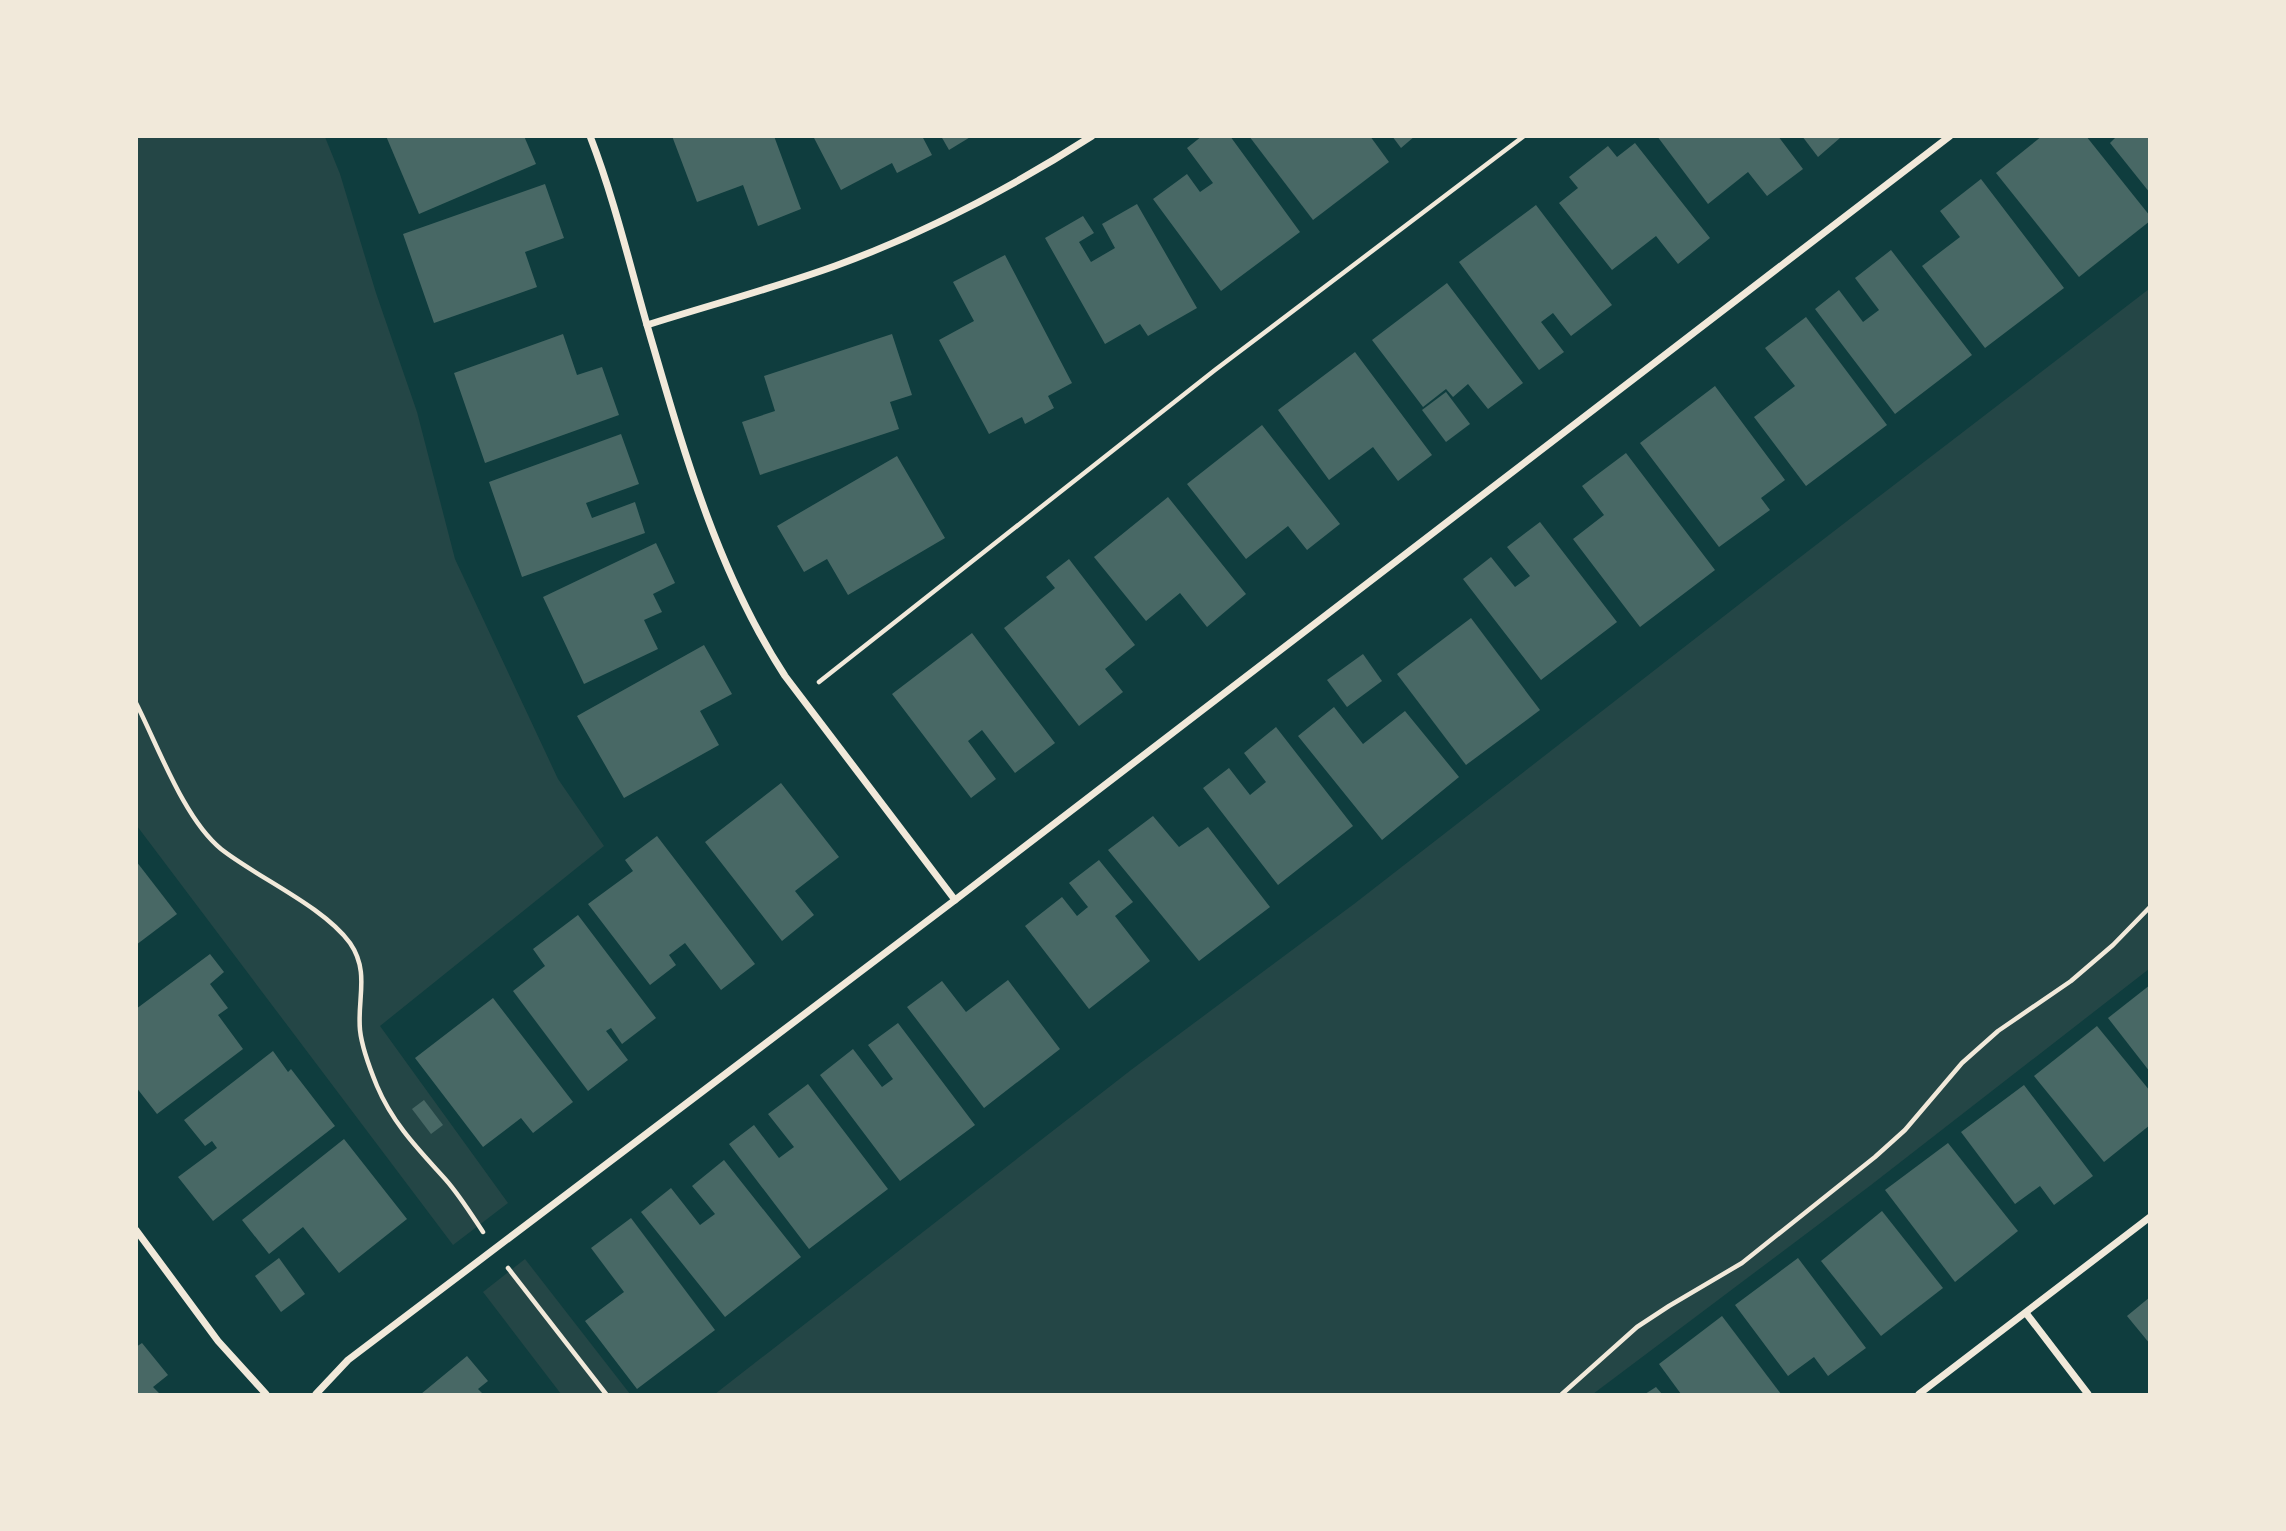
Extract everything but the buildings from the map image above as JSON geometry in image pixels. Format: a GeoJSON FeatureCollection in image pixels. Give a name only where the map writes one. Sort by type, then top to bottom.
{"type":"FeatureCollection","features":[{"type":"Feature","properties":{"kind":"street"},"geometry":{"type":"LineString","coordinates":[[590,136],[626,245],[647,325],[703,508],[765,644],[801,697],[955,900]]}},
{"type":"Feature","properties":{"kind":"street"},"geometry":{"type":"LineString","coordinates":[[647,325],[834,267],[878,249],[976,204],[1092,136]]}},
{"type":"Feature","properties":{"kind":"street"},"geometry":{"type":"LineString","coordinates":[[316,1395],[348,1360],[955,900],[1950,136]]}},
{"type":"Feature","properties":{"kind":"street"},"geometry":{"type":"LineString","coordinates":[[1919,1395],[2150,1217]]}},
{"type":"Feature","properties":{"kind":"street"},"geometry":{"type":"LineString","coordinates":[[136,1230],[218,1341],[266,1395]]}},
{"type":"Feature","properties":{"kind":"street"},"geometry":{"type":"LineString","coordinates":[[2025,1312],[2088,1395]]}},
{"type":"Feature","properties":{"kind":"path"},"geometry":{"type":"LineString","coordinates":[[801,697],[1214,370],[1524,136]]}},
{"type":"Feature","properties":{"kind":"path"},"geometry":{"type":"LineString","coordinates":[[136,703],[180,793],[200,827],[219,848],[304,904],[342,933],[352,946],[362,972],[360,1032],[378,1087],[393,1118],[465,1204],[494,1249],[606,1395]]}},
{"type":"Feature","properties":{"kind":"path"},"geometry":{"type":"LineString","coordinates":[[1562,1395],[1637,1327],[1742,1263],[1891,1143],[1962,1063],[1998,1031],[2071,981],[2113,945],[2150,907]]}},
{"type":"Feature","properties":{"kind":"shaded area"},"geometry":{"type":"Polygon","coordinates":[[[137,137],[325,137],[340,174],[376,293],[417,412],[455,559],[558,779],[604,846],[380,1026],[508,1203],[453,1245],[137,826],[137,137]]]}},
{"type":"Feature","properties":{"kind":"shaded area"},"geometry":{"type":"Polygon","coordinates":[[[2149,289],[2149,969],[1871,1185],[1593,1394],[715,1394],[1131,1070],[1354,904],[2149,289]]]}},
{"type":"Feature","properties":{"kind":"shaded area"},"geometry":{"type":"Polygon","coordinates":[[[525,1259],[630,1394],[561,1394],[483,1292],[525,1259]]]}}]}
